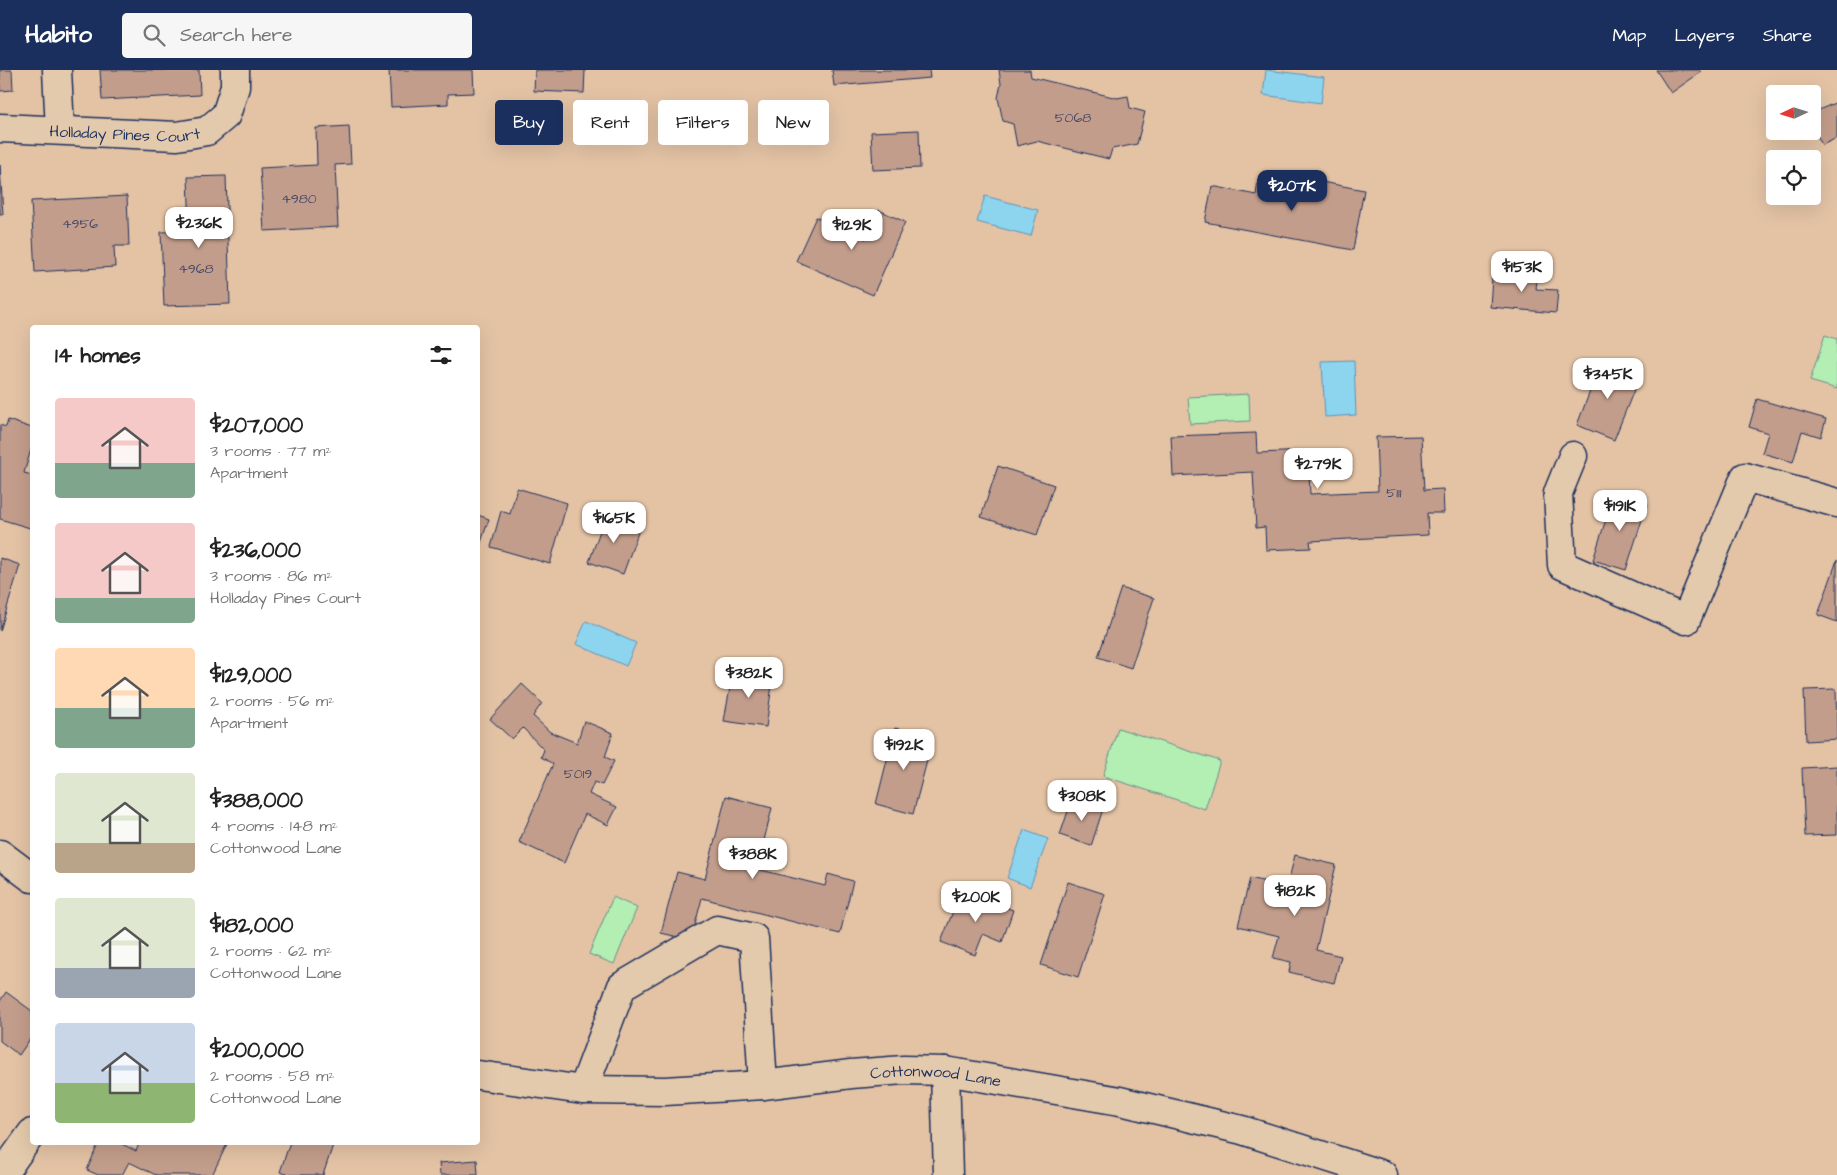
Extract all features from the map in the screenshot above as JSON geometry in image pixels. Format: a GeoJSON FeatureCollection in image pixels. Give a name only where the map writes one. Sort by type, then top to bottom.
{"type":"FeatureCollection","features":[{"type":"Feature","properties":{"kind":"street"},"geometry":{"type":"LineString","coordinates":[[57,70],[60,130]]}},
{"type":"Feature","properties":{"kind":"street","name":"Holladay Pines Court"},"geometry":{"type":"LineString","coordinates":[[0,128],[176,136],[207,131],[226,115],[235,87],[235,70]]}},
{"type":"Feature","properties":{"kind":"street"},"geometry":{"type":"LineString","coordinates":[[1573,456],[1558,493],[1562,565],[1686,620],[1745,477],[1837,503]]}},
{"type":"Feature","properties":{"kind":"street"},"geometry":{"type":"LineString","coordinates":[[0,854],[30,876]]}},
{"type":"Feature","properties":{"kind":"street"},"geometry":{"type":"LineString","coordinates":[[583,1090],[622,986],[717,930],[754,938],[762,1086]]}},
{"type":"Feature","properties":{"kind":"street","name":"Cottonwood Lane"},"geometry":{"type":"LineString","coordinates":[[480,1075],[583,1090],[665,1091],[762,1086],[851,1074],[904,1070],[945,1071],[1120,1101],[1242,1130],[1384,1175]]}},
{"type":"Feature","properties":{"kind":"street"},"geometry":{"type":"LineString","coordinates":[[945,1071],[948,1175]]}},
{"type":"Feature","properties":{"kind":"street"},"geometry":{"type":"LineString","coordinates":[[2,1175],[30,1135]]}},
{"type":"Feature","properties":{"kind":"green space"},"geometry":{"type":"Polygon","coordinates":[[[1825,335],[1837,339],[1837,389],[1810,381],[1825,335]]]}},
{"type":"Feature","properties":{"kind":"green space"},"geometry":{"type":"Polygon","coordinates":[[[1249,394],[1250,421],[1190,424],[1188,397],[1249,394]]]}},
{"type":"Feature","properties":{"kind":"green space"},"geometry":{"type":"Polygon","coordinates":[[[1118,728],[1220,761],[1205,809],[1103,776],[1118,728]]]}},
{"type":"Feature","properties":{"kind":"green space"},"geometry":{"type":"Polygon","coordinates":[[[613,897],[637,908],[614,964],[589,954],[613,897]]]}},
{"type":"Feature","properties":{"kind":"water"},"geometry":{"type":"Polygon","coordinates":[[[1266,70],[1324,77],[1321,103],[1263,95],[1266,70]]]}},
{"type":"Feature","properties":{"kind":"water"},"geometry":{"type":"Polygon","coordinates":[[[985,196],[1038,210],[1031,236],[977,222],[985,196]]]}},
{"type":"Feature","properties":{"kind":"water"},"geometry":{"type":"Polygon","coordinates":[[[1354,361],[1356,415],[1325,417],[1322,362],[1354,361]]]}},
{"type":"Feature","properties":{"kind":"water"},"geometry":{"type":"Polygon","coordinates":[[[586,621],[636,643],[626,666],[576,644],[586,621]]]}},
{"type":"Feature","properties":{"kind":"water"},"geometry":{"type":"Polygon","coordinates":[[[1024,830],[1048,839],[1030,887],[1007,878],[1024,830]]]}},
{"type":"Feature","properties":{"kind":"building"},"geometry":{"type":"Polygon","coordinates":[[[0,70],[12,70],[13,90],[0,91],[0,70]]]}},
{"type":"Feature","properties":{"kind":"building"},"geometry":{"type":"Polygon","coordinates":[[[100,70],[199,70],[200,95],[102,100],[100,70]]]}},
{"type":"Feature","properties":{"kind":"building"},"geometry":{"type":"Polygon","coordinates":[[[389,70],[473,70],[474,93],[448,94],[448,104],[391,107],[389,70]]]}},
{"type":"Feature","properties":{"kind":"building"},"geometry":{"type":"Polygon","coordinates":[[[535,70],[585,70],[584,93],[534,91],[535,70]]]}},
{"type":"Feature","properties":{"kind":"building"},"geometry":{"type":"Polygon","coordinates":[[[832,70],[929,70],[930,78],[834,86],[832,70]]]}},
{"type":"Feature","properties":{"kind":"building"},"geometry":{"type":"Polygon","coordinates":[[[999,70],[1030,70],[1031,77],[1117,98],[1128,96],[1130,108],[1145,112],[1137,144],[1112,149],[1109,159],[1037,141],[1017,146],[1013,124],[1003,121],[998,98],[1001,84],[999,70]]]}},
{"type":"Feature","properties":{"kind":"building"},"geometry":{"type":"Polygon","coordinates":[[[1656,70],[1699,70],[1701,72],[1671,93],[1656,70]]]}},
{"type":"Feature","properties":{"kind":"building"},"geometry":{"type":"Polygon","coordinates":[[[1837,102],[1837,138],[1822,145],[1820,140],[1821,109],[1837,102]]]}},
{"type":"Feature","properties":{"kind":"building"},"geometry":{"type":"Polygon","coordinates":[[[349,126],[351,164],[335,165],[338,227],[264,231],[260,168],[317,165],[316,128],[349,126]]]}},
{"type":"Feature","properties":{"kind":"building"},"geometry":{"type":"Polygon","coordinates":[[[919,130],[920,168],[873,170],[871,132],[919,130]]]}},
{"type":"Feature","properties":{"kind":"building"},"geometry":{"type":"Polygon","coordinates":[[[0,165],[3,214],[0,214],[0,165]]]}},
{"type":"Feature","properties":{"kind":"building"},"geometry":{"type":"Polygon","coordinates":[[[226,176],[230,304],[164,306],[161,232],[190,231],[188,177],[226,176]]]}},
{"type":"Feature","properties":{"kind":"building"},"geometry":{"type":"Polygon","coordinates":[[[1306,179],[1364,190],[1353,250],[1205,222],[1212,186],[1256,195],[1258,181],[1304,190],[1306,179]]]}},
{"type":"Feature","properties":{"kind":"building"},"geometry":{"type":"Polygon","coordinates":[[[127,196],[129,246],[114,246],[115,267],[35,272],[31,201],[127,196]]]}},
{"type":"Feature","properties":{"kind":"building"},"geometry":{"type":"Polygon","coordinates":[[[879,210],[905,222],[873,295],[796,261],[816,217],[866,239],[879,210]]]}},
{"type":"Feature","properties":{"kind":"building"},"geometry":{"type":"Polygon","coordinates":[[[1511,268],[1538,270],[1536,289],[1558,290],[1556,313],[1490,307],[1492,277],[1511,278],[1511,268]]]}},
{"type":"Feature","properties":{"kind":"building"},"geometry":{"type":"Polygon","coordinates":[[[1602,360],[1640,375],[1614,440],[1577,425],[1602,360]]]}},
{"type":"Feature","properties":{"kind":"building"},"geometry":{"type":"Polygon","coordinates":[[[1757,399],[1826,419],[1821,437],[1802,431],[1793,462],[1762,453],[1768,433],[1749,427],[1757,399]]]}},
{"type":"Feature","properties":{"kind":"building"},"geometry":{"type":"Polygon","coordinates":[[[8,420],[30,427],[30,453],[24,473],[30,474],[30,528],[0,519],[0,425],[6,427],[8,420]]]}},
{"type":"Feature","properties":{"kind":"building"},"geometry":{"type":"Polygon","coordinates":[[[1256,433],[1257,453],[1308,451],[1310,494],[1378,491],[1376,437],[1421,436],[1424,490],[1443,489],[1444,513],[1427,513],[1428,535],[1310,541],[1311,548],[1266,550],[1265,527],[1256,528],[1253,472],[1173,476],[1171,436],[1256,433]]]}},
{"type":"Feature","properties":{"kind":"building"},"geometry":{"type":"Polygon","coordinates":[[[998,466],[1054,485],[1037,535],[981,517],[998,466]]]}},
{"type":"Feature","properties":{"kind":"building"},"geometry":{"type":"Polygon","coordinates":[[[517,488],[567,503],[550,564],[491,547],[501,511],[510,514],[517,488]]]}},
{"type":"Feature","properties":{"kind":"building"},"geometry":{"type":"Polygon","coordinates":[[[1614,494],[1647,504],[1626,570],[1593,560],[1614,494]]]}},
{"type":"Feature","properties":{"kind":"building"},"geometry":{"type":"Polygon","coordinates":[[[606,514],[640,527],[623,574],[589,562],[606,514]]]}},
{"type":"Feature","properties":{"kind":"building"},"geometry":{"type":"Polygon","coordinates":[[[480,516],[489,519],[480,545],[480,516]]]}},
{"type":"Feature","properties":{"kind":"building"},"geometry":{"type":"Polygon","coordinates":[[[0,558],[20,565],[0,631],[0,558]]]}},
{"type":"Feature","properties":{"kind":"building"},"geometry":{"type":"Polygon","coordinates":[[[1837,560],[1837,622],[1818,615],[1837,560]]]}},
{"type":"Feature","properties":{"kind":"building"},"geometry":{"type":"Polygon","coordinates":[[[1121,588],[1154,598],[1131,668],[1098,657],[1121,588]]]}},
{"type":"Feature","properties":{"kind":"building"},"geometry":{"type":"Polygon","coordinates":[[[733,671],[773,678],[766,727],[724,721],[733,671]]]}},
{"type":"Feature","properties":{"kind":"building"},"geometry":{"type":"Polygon","coordinates":[[[522,684],[542,703],[533,716],[550,732],[577,743],[584,721],[613,733],[605,757],[614,761],[602,785],[594,782],[589,794],[617,807],[608,825],[585,814],[564,863],[519,842],[553,764],[541,757],[544,750],[523,728],[512,739],[490,719],[522,684]]]}},
{"type":"Feature","properties":{"kind":"building"},"geometry":{"type":"Polygon","coordinates":[[[1836,689],[1837,739],[1806,741],[1804,690],[1836,689]]]}},
{"type":"Feature","properties":{"kind":"building"},"geometry":{"type":"Polygon","coordinates":[[[895,728],[933,738],[913,814],[876,804],[895,728]]]}},
{"type":"Feature","properties":{"kind":"building"},"geometry":{"type":"Polygon","coordinates":[[[1837,766],[1837,835],[1805,836],[1802,768],[1837,766]]]}},
{"type":"Feature","properties":{"kind":"building"},"geometry":{"type":"Polygon","coordinates":[[[726,796],[772,808],[757,869],[825,886],[828,874],[853,881],[840,934],[702,898],[691,940],[661,933],[677,872],[705,879],[726,796]]]}},
{"type":"Feature","properties":{"kind":"building"},"geometry":{"type":"Polygon","coordinates":[[[1072,799],[1103,809],[1091,846],[1060,835],[1072,799]]]}},
{"type":"Feature","properties":{"kind":"building"},"geometry":{"type":"Polygon","coordinates":[[[1295,855],[1336,865],[1316,950],[1341,956],[1334,983],[1289,972],[1291,962],[1273,958],[1279,936],[1238,926],[1250,878],[1287,887],[1295,855]]]}},
{"type":"Feature","properties":{"kind":"building"},"geometry":{"type":"Polygon","coordinates":[[[1068,882],[1105,894],[1078,977],[1041,965],[1068,882]]]}},
{"type":"Feature","properties":{"kind":"building"},"geometry":{"type":"Polygon","coordinates":[[[961,891],[1013,910],[1002,942],[983,934],[975,955],[941,942],[961,891]]]}},
{"type":"Feature","properties":{"kind":"building"},"geometry":{"type":"Polygon","coordinates":[[[6,992],[30,1010],[30,1039],[19,1055],[0,1041],[0,1001],[6,992]]]}},
{"type":"Feature","properties":{"kind":"building"},"geometry":{"type":"Polygon","coordinates":[[[98,1145],[124,1145],[136,1151],[139,1145],[227,1145],[212,1175],[156,1175],[129,1162],[122,1175],[98,1175],[87,1170],[98,1145]]]}},
{"type":"Feature","properties":{"kind":"building"},"geometry":{"type":"Polygon","coordinates":[[[289,1145],[333,1145],[323,1175],[290,1175],[280,1172],[289,1145]]]}},
{"type":"Feature","properties":{"kind":"building"},"geometry":{"type":"Polygon","coordinates":[[[477,1160],[478,1175],[440,1175],[439,1163],[477,1160]]]}}]}
